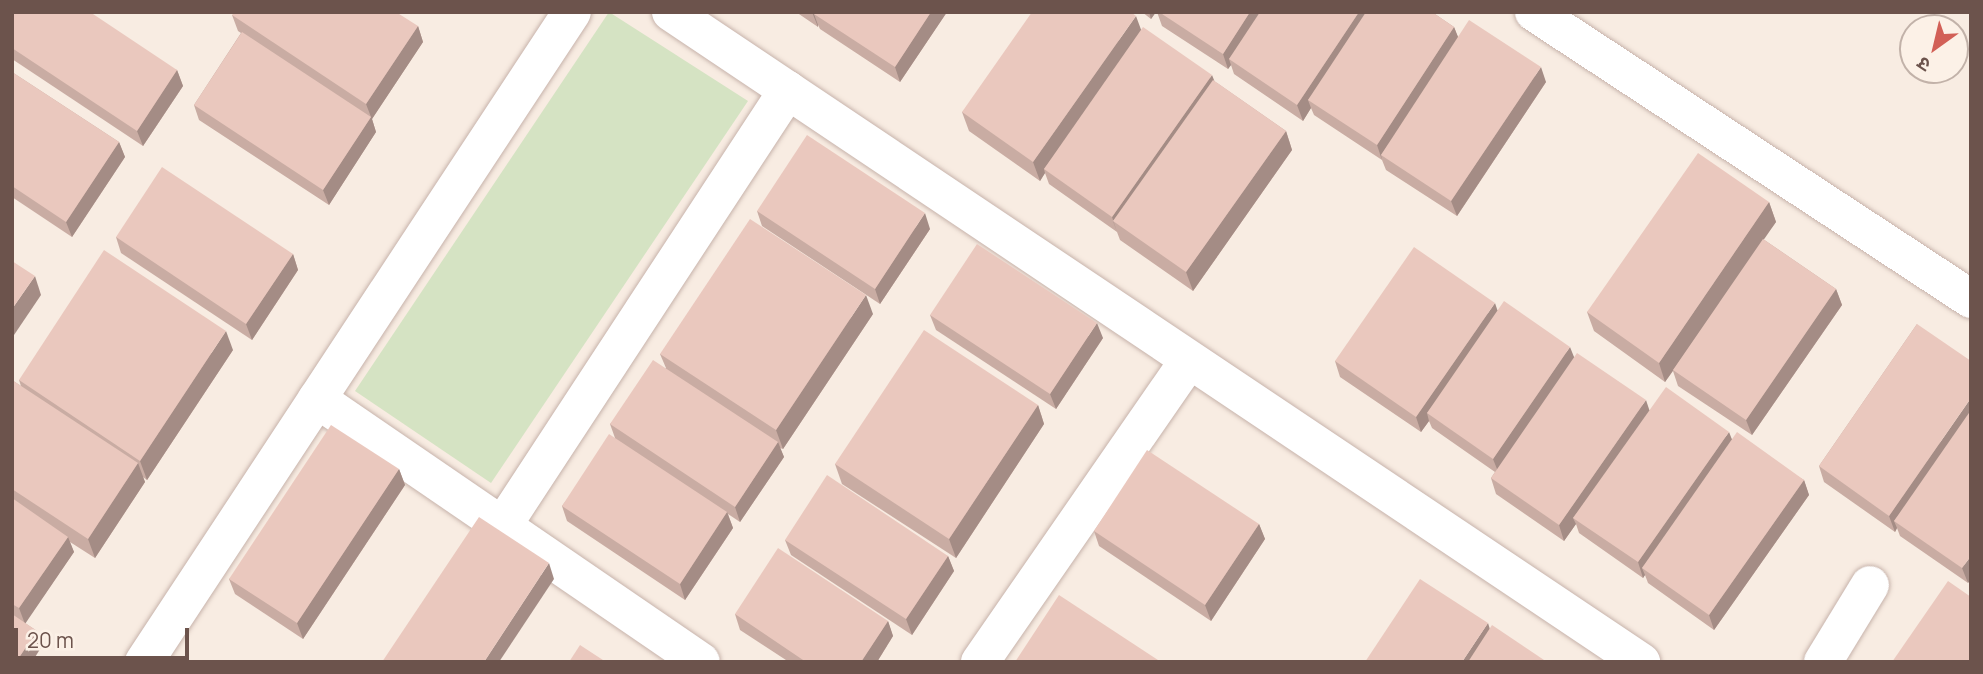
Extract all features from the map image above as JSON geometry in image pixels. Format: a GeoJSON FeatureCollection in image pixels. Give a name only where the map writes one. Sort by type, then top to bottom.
{"type":"FeatureCollection","features":[{"type":"Feature","properties":{"kind":"street"},"geometry":{"type":"LineString","coordinates":[[144,662],[572,12]]}},
{"type":"Feature","properties":{"kind":"street"},"geometry":{"type":"LineString","coordinates":[[671,12],[1641,662]]}},
{"type":"Feature","properties":{"kind":"street"},"geometry":{"type":"LineString","coordinates":[[1534,12],[1971,299]]}},
{"type":"Feature","properties":{"kind":"street"},"geometry":{"type":"LineString","coordinates":[[503,525],[788,90]]}},
{"type":"Feature","properties":{"kind":"street"},"geometry":{"type":"LineString","coordinates":[[980,662],[1189,360]]}},
{"type":"Feature","properties":{"kind":"street"},"geometry":{"type":"LineString","coordinates":[[317,399],[701,662]]}},
{"type":"Feature","properties":{"kind":"street"},"geometry":{"type":"LineString","coordinates":[[1823,662],[1870,585]]}},
{"type":"Feature","properties":{"kind":"green space"},"geometry":{"type":"Polygon","coordinates":[[[609,12],[748,101],[491,483],[355,391],[609,12]]]}},
{"type":"Feature","properties":{"kind":"building"},"geometry":{"type":"Polygon","coordinates":[[[13,12],[90,12],[177,70],[137,131],[12,48],[13,12]]]}},
{"type":"Feature","properties":{"kind":"building"},"geometry":{"type":"Polygon","coordinates":[[[234,12],[396,12],[418,26],[366,104],[232,15],[234,12]]]}},
{"type":"Feature","properties":{"kind":"building"},"geometry":{"type":"Polygon","coordinates":[[[931,12],[895,67],[814,14],[931,12]]]}},
{"type":"Feature","properties":{"kind":"building"},"geometry":{"type":"Polygon","coordinates":[[[1032,12],[1131,12],[1136,16],[1033,162],[962,112],[1032,12]]]}},
{"type":"Feature","properties":{"kind":"building"},"geometry":{"type":"Polygon","coordinates":[[[1159,12],[1250,12],[1223,54],[1159,12]]]}},
{"type":"Feature","properties":{"kind":"building"},"geometry":{"type":"Polygon","coordinates":[[[1260,12],[1359,12],[1297,105],[1229,59],[1260,12]]]}},
{"type":"Feature","properties":{"kind":"building"},"geometry":{"type":"Polygon","coordinates":[[[1366,12],[1432,12],[1454,27],[1377,145],[1308,100],[1366,12]]]}},
{"type":"Feature","properties":{"kind":"building"},"geometry":{"type":"Polygon","coordinates":[[[1469,20],[1541,67],[1451,201],[1381,155],[1469,20]]]}},
{"type":"Feature","properties":{"kind":"building"},"geometry":{"type":"Polygon","coordinates":[[[1143,27],[1212,75],[1112,217],[1044,169],[1143,27]]]}},
{"type":"Feature","properties":{"kind":"building"},"geometry":{"type":"Polygon","coordinates":[[[242,32],[371,117],[323,190],[194,105],[242,32]]]}},
{"type":"Feature","properties":{"kind":"building"},"geometry":{"type":"Polygon","coordinates":[[[12,72],[119,142],[66,222],[12,186],[12,72]]]}},
{"type":"Feature","properties":{"kind":"building"},"geometry":{"type":"Polygon","coordinates":[[[1213,80],[1286,131],[1186,272],[1113,221],[1213,80]]]}},
{"type":"Feature","properties":{"kind":"building"},"geometry":{"type":"Polygon","coordinates":[[[807,135],[925,213],[875,289],[757,211],[807,135]]]}},
{"type":"Feature","properties":{"kind":"building"},"geometry":{"type":"Polygon","coordinates":[[[1698,153],[1769,202],[1659,363],[1587,312],[1698,153]]]}},
{"type":"Feature","properties":{"kind":"building"},"geometry":{"type":"Polygon","coordinates":[[[162,167],[293,254],[246,324],[116,237],[162,167]]]}},
{"type":"Feature","properties":{"kind":"building"},"geometry":{"type":"Polygon","coordinates":[[[750,219],[866,295],[776,430],[660,354],[750,219]]]}},
{"type":"Feature","properties":{"kind":"building"},"geometry":{"type":"Polygon","coordinates":[[[1763,239],[1836,289],[1746,420],[1673,370],[1763,239]]]}},
{"type":"Feature","properties":{"kind":"building"},"geometry":{"type":"Polygon","coordinates":[[[977,244],[1097,323],[1050,394],[930,315],[977,244]]]}},
{"type":"Feature","properties":{"kind":"building"},"geometry":{"type":"Polygon","coordinates":[[[1414,247],[1495,303],[1416,417],[1335,361],[1414,247]]]}},
{"type":"Feature","properties":{"kind":"building"},"geometry":{"type":"Polygon","coordinates":[[[104,250],[226,331],[140,461],[19,380],[104,250]]]}},
{"type":"Feature","properties":{"kind":"building"},"geometry":{"type":"Polygon","coordinates":[[[12,261],[35,276],[12,309],[12,261]]]}},
{"type":"Feature","properties":{"kind":"building"},"geometry":{"type":"Polygon","coordinates":[[[1504,301],[1570,347],[1493,459],[1427,413],[1504,301]]]}},
{"type":"Feature","properties":{"kind":"building"},"geometry":{"type":"Polygon","coordinates":[[[1917,324],[1971,361],[1971,398],[1889,516],[1819,466],[1917,324]]]}},
{"type":"Feature","properties":{"kind":"building"},"geometry":{"type":"Polygon","coordinates":[[[924,330],[1038,405],[949,539],[835,464],[924,330]]]}},
{"type":"Feature","properties":{"kind":"building"},"geometry":{"type":"Polygon","coordinates":[[[1577,353],[1646,400],[1559,525],[1491,478],[1577,353]]]}},
{"type":"Feature","properties":{"kind":"building"},"geometry":{"type":"Polygon","coordinates":[[[653,360],[778,442],[735,507],[610,424],[653,360]]]}},
{"type":"Feature","properties":{"kind":"building"},"geometry":{"type":"Polygon","coordinates":[[[12,380],[138,463],[88,539],[12,489],[12,380]]]}},
{"type":"Feature","properties":{"kind":"building"},"geometry":{"type":"Polygon","coordinates":[[[1666,387],[1729,432],[1638,562],[1573,518],[1666,387]]]}},
{"type":"Feature","properties":{"kind":"building"},"geometry":{"type":"Polygon","coordinates":[[[1971,410],[1971,556],[1962,568],[1894,521],[1971,410]]]}},
{"type":"Feature","properties":{"kind":"building"},"geometry":{"type":"Polygon","coordinates":[[[331,425],[399,469],[297,623],[229,579],[331,425]]]}},
{"type":"Feature","properties":{"kind":"building"},"geometry":{"type":"Polygon","coordinates":[[[1737,432],[1804,480],[1709,615],[1642,568],[1737,432]]]}},
{"type":"Feature","properties":{"kind":"building"},"geometry":{"type":"Polygon","coordinates":[[[609,434],[727,512],[680,584],[562,506],[609,434]]]}},
{"type":"Feature","properties":{"kind":"building"},"geometry":{"type":"Polygon","coordinates":[[[1147,450],[1259,524],[1205,605],[1094,531],[1147,450]]]}},
{"type":"Feature","properties":{"kind":"building"},"geometry":{"type":"Polygon","coordinates":[[[827,475],[948,556],[906,619],[785,540],[827,475]]]}},
{"type":"Feature","properties":{"kind":"building"},"geometry":{"type":"Polygon","coordinates":[[[12,498],[68,537],[19,608],[12,604],[12,498]]]}},
{"type":"Feature","properties":{"kind":"building"},"geometry":{"type":"Polygon","coordinates":[[[479,517],[549,563],[484,662],[382,662],[479,517]]]}},
{"type":"Feature","properties":{"kind":"building"},"geometry":{"type":"Polygon","coordinates":[[[778,548],[888,621],[861,662],[806,662],[735,614],[778,548]]]}},
{"type":"Feature","properties":{"kind":"building"},"geometry":{"type":"Polygon","coordinates":[[[1420,579],[1488,623],[1462,662],[1365,662],[1420,579]]]}},
{"type":"Feature","properties":{"kind":"building"},"geometry":{"type":"Polygon","coordinates":[[[1948,581],[1971,597],[1971,662],[1892,662],[1948,581]]]}},
{"type":"Feature","properties":{"kind":"building"},"geometry":{"type":"Polygon","coordinates":[[[1059,595],[1161,662],[1015,662],[1059,595]]]}},
{"type":"Feature","properties":{"kind":"building"},"geometry":{"type":"Polygon","coordinates":[[[12,614],[37,631],[16,662],[12,662],[12,614]]]}},
{"type":"Feature","properties":{"kind":"building"},"geometry":{"type":"Polygon","coordinates":[[[1492,625],[1547,662],[1468,662],[1492,625]]]}},
{"type":"Feature","properties":{"kind":"building"},"geometry":{"type":"Polygon","coordinates":[[[580,645],[606,662],[569,662],[580,645]]]}}]}
